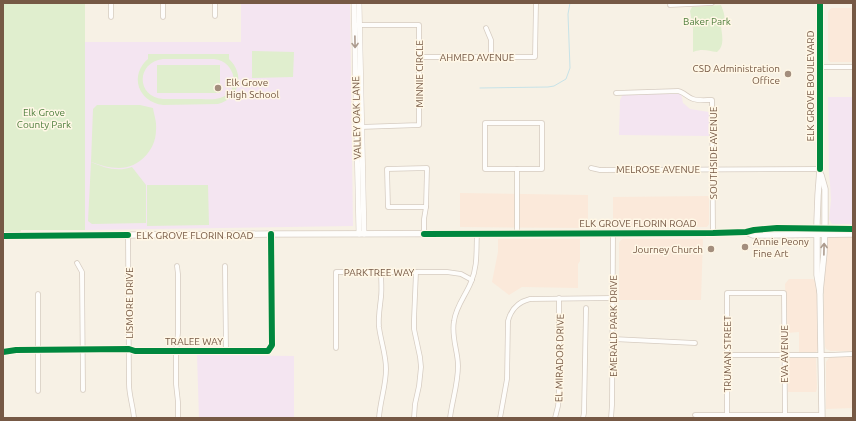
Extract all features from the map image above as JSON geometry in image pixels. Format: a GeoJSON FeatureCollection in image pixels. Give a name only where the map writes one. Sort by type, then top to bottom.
{"type":"FeatureCollection","features":[{"type":"Feature","properties":{"kind":"main road","name":"ELK GROVE BOULEVARD"},"geometry":{"type":"LineString","coordinates":[[820,3],[820,169],[817,231],[817,276],[820,292]]}},
{"type":"Feature","properties":{"kind":"main road","name":"ELK GROVE BOULEVARD"},"geometry":{"type":"LineString","coordinates":[[820,169],[824,189],[825,232],[820,292],[822,416]]}},
{"type":"Feature","properties":{"kind":"main road","name":"ELK GROVE FLORIN ROAD"},"geometry":{"type":"LineString","coordinates":[[825,232],[853,229]]}},
{"type":"Feature","properties":{"kind":"main road","name":"ELK GROVE FLORIN ROAD"},"geometry":{"type":"LineString","coordinates":[[3,236],[746,232],[753,235],[767,235],[817,231],[853,234]]}},
{"type":"Feature","properties":{"kind":"street"},"geometry":{"type":"LineString","coordinates":[[111,3],[111,17]]}},
{"type":"Feature","properties":{"kind":"street"},"geometry":{"type":"LineString","coordinates":[[162,17],[163,3]]}},
{"type":"Feature","properties":{"kind":"street"},"geometry":{"type":"LineString","coordinates":[[215,3],[215,16]]}},
{"type":"Feature","properties":{"kind":"street","name":"VALLEY OAK LANE"},"geometry":{"type":"LineString","coordinates":[[354,3],[359,127]]}},
{"type":"Feature","properties":{"kind":"street","name":"VALLEY OAK LANE"},"geometry":{"type":"LineString","coordinates":[[360,3],[359,127],[361,234]]}},
{"type":"Feature","properties":{"kind":"street","name":"AHMED AVENUE"},"geometry":{"type":"LineString","coordinates":[[419,57],[535,57],[536,3]]}},
{"type":"Feature","properties":{"kind":"street"},"geometry":{"type":"LineString","coordinates":[[670,4],[712,3]]}},
{"type":"Feature","properties":{"kind":"street","name":"MINNIE CIRCLE"},"geometry":{"type":"LineString","coordinates":[[354,25],[419,26],[419,125],[359,127]]}},
{"type":"Feature","properties":{"kind":"street"},"geometry":{"type":"LineString","coordinates":[[486,28],[490,40],[491,57]]}},
{"type":"Feature","properties":{"kind":"street"},"geometry":{"type":"LineString","coordinates":[[820,67],[853,67]]}},
{"type":"Feature","properties":{"kind":"street","name":"SOUTHSIDE AVENUE"},"geometry":{"type":"LineString","coordinates":[[616,93],[678,91],[692,99],[712,100],[713,233]]}},
{"type":"Feature","properties":{"kind":"street"},"geometry":{"type":"LineString","coordinates":[[485,123],[542,123],[542,169],[518,170],[485,170],[485,123]]}},
{"type":"Feature","properties":{"kind":"street"},"geometry":{"type":"LineString","coordinates":[[424,234],[426,208],[427,168],[387,169],[388,207],[426,208]]}},
{"type":"Feature","properties":{"kind":"street","name":"MELROSE AVENUE"},"geometry":{"type":"LineString","coordinates":[[591,168],[600,170],[820,169]]}},
{"type":"Feature","properties":{"kind":"street"},"geometry":{"type":"LineString","coordinates":[[517,234],[518,170]]}},
{"type":"Feature","properties":{"kind":"street","name":"EMERALD PARK DRIVE"},"geometry":{"type":"LineString","coordinates":[[611,418],[613,233]]}},
{"type":"Feature","properties":{"kind":"street","name":"TRALEE WAY"},"geometry":{"type":"LineString","coordinates":[[3,352],[16,350],[83,349],[134,351],[268,351],[272,345],[271,234]]}},
{"type":"Feature","properties":{"kind":"street"},"geometry":{"type":"LineString","coordinates":[[450,418],[458,376],[457,357],[453,334],[454,321],[458,306],[472,280],[477,259],[477,234]]}},
{"type":"Feature","properties":{"kind":"street","name":"LISMORE DRIVE"},"geometry":{"type":"LineString","coordinates":[[128,235],[129,384],[134,418]]}},
{"type":"Feature","properties":{"kind":"street"},"geometry":{"type":"LineString","coordinates":[[78,263],[82,272],[83,390]]}},
{"type":"Feature","properties":{"kind":"street"},"geometry":{"type":"LineString","coordinates":[[177,266],[178,333],[176,351],[176,384],[178,418]]}},
{"type":"Feature","properties":{"kind":"street"},"geometry":{"type":"LineString","coordinates":[[225,266],[226,351]]}},
{"type":"Feature","properties":{"kind":"street","name":"PARKTREE WAY"},"geometry":{"type":"LineString","coordinates":[[336,348],[336,272],[452,272],[461,274],[472,280]]}},
{"type":"Feature","properties":{"kind":"street"},"geometry":{"type":"LineString","coordinates":[[380,418],[386,370],[386,360],[379,320],[381,272]]}},
{"type":"Feature","properties":{"kind":"street"},"geometry":{"type":"LineString","coordinates":[[414,418],[415,404],[420,386],[421,367],[414,329],[416,272]]}},
{"type":"Feature","properties":{"kind":"street","name":"EVA AVENUE"},"geometry":{"type":"LineString","coordinates":[[726,293],[784,293],[786,414]]}},
{"type":"Feature","properties":{"kind":"street","name":"TRUMAN STREET"},"geometry":{"type":"LineString","coordinates":[[726,293],[727,414]]}},
{"type":"Feature","properties":{"kind":"street"},"geometry":{"type":"LineString","coordinates":[[38,294],[38,391]]}},
{"type":"Feature","properties":{"kind":"street","name":"EL MIRADOR DRIVE"},"geometry":{"type":"LineString","coordinates":[[555,418],[559,396],[559,298]]}},
{"type":"Feature","properties":{"kind":"street"},"geometry":{"type":"LineString","coordinates":[[500,418],[507,379],[508,321],[510,313],[518,304],[526,300],[534,299],[613,298]]}},
{"type":"Feature","properties":{"kind":"street"},"geometry":{"type":"LineString","coordinates":[[583,418],[586,308]]}},
{"type":"Feature","properties":{"kind":"street"},"geometry":{"type":"LineString","coordinates":[[613,339],[695,343]]}},
{"type":"Feature","properties":{"kind":"street"},"geometry":{"type":"LineString","coordinates":[[727,354],[853,354]]}},
{"type":"Feature","properties":{"kind":"street"},"geometry":{"type":"LineString","coordinates":[[695,415],[727,414],[751,416],[786,414],[822,416]]}},
{"type":"Feature","properties":{"kind":"shaded area","name":"Elk Grove High School"},"geometry":{"type":"Polygon","coordinates":[[[241,4],[350,4],[353,226],[85,230],[85,42],[241,42],[241,4]]]}},
{"type":"Feature","properties":{"kind":"shaded area"},"geometry":{"type":"Polygon","coordinates":[[[832,8],[853,8],[853,62],[830,62],[828,59],[828,13],[832,8]]]}},
{"type":"Feature","properties":{"kind":"shaded area"},"geometry":{"type":"Polygon","coordinates":[[[681,93],[683,103],[690,109],[709,112],[709,136],[619,135],[620,100],[623,94],[681,93]]]}},
{"type":"Feature","properties":{"kind":"shaded area"},"geometry":{"type":"Polygon","coordinates":[[[828,97],[853,97],[853,224],[832,224],[829,219],[831,200],[829,175],[828,97]]]}},
{"type":"Feature","properties":{"kind":"shaded area"},"geometry":{"type":"Polygon","coordinates":[[[460,193],[588,195],[588,228],[460,227],[460,193]]]}},
{"type":"Feature","properties":{"kind":"shaded area"},"geometry":{"type":"Polygon","coordinates":[[[709,196],[709,224],[707,227],[613,227],[613,197],[709,196]]]}},
{"type":"Feature","properties":{"kind":"shaded area"},"geometry":{"type":"Polygon","coordinates":[[[829,237],[853,237],[853,351],[831,351],[826,349],[825,346],[824,271],[826,265],[826,242],[829,237]]]}},
{"type":"Feature","properties":{"kind":"shaded area"},"geometry":{"type":"Polygon","coordinates":[[[498,239],[580,239],[578,288],[522,287],[509,295],[492,282],[498,252],[498,239]]]}},
{"type":"Feature","properties":{"kind":"shaded area"},"geometry":{"type":"Polygon","coordinates":[[[623,239],[703,239],[701,300],[619,300],[619,243],[623,239]]]}},
{"type":"Feature","properties":{"kind":"shaded area"},"geometry":{"type":"Polygon","coordinates":[[[789,279],[813,279],[816,282],[818,301],[818,349],[816,352],[799,352],[799,332],[787,333],[785,284],[789,279]]]}},
{"type":"Feature","properties":{"kind":"shaded area"},"geometry":{"type":"Polygon","coordinates":[[[197,355],[294,356],[294,418],[199,418],[197,355]]]}},
{"type":"Feature","properties":{"kind":"shaded area"},"geometry":{"type":"Polygon","coordinates":[[[832,357],[853,357],[853,408],[826,409],[826,362],[832,357]]]}},
{"type":"Feature","properties":{"kind":"shaded area"},"geometry":{"type":"Polygon","coordinates":[[[790,358],[816,358],[816,392],[788,392],[788,361],[790,358]]]}},
{"type":"Feature","properties":{"kind":"green space","name":"Elk Grove County Park"},"geometry":{"type":"Polygon","coordinates":[[[3,3],[85,3],[85,230],[21,230],[20,233],[3,233],[3,3]]]}},
{"type":"Feature","properties":{"kind":"green space","name":"Baker Park"},"geometry":{"type":"Polygon","coordinates":[[[721,5],[724,18],[721,26],[722,44],[720,50],[717,52],[703,50],[693,52],[693,29],[690,11],[692,7],[721,5]]]}},
{"type":"Feature","properties":{"kind":"green space"},"geometry":{"type":"Polygon","coordinates":[[[252,51],[294,52],[293,77],[252,78],[252,51]]]}},
{"type":"Feature","properties":{"kind":"green space"},"geometry":{"type":"Polygon","coordinates":[[[148,54],[229,54],[229,59],[237,72],[238,85],[231,97],[218,104],[163,105],[154,103],[147,99],[142,93],[138,80],[142,65],[148,59],[148,54]],[[163,59],[154,61],[144,72],[144,86],[154,97],[163,99],[220,98],[227,95],[231,90],[234,84],[234,77],[227,65],[214,59],[163,59]]]}},
{"type":"Feature","properties":{"kind":"green space"},"geometry":{"type":"Polygon","coordinates":[[[157,65],[220,65],[220,93],[157,93],[157,65]]]}},
{"type":"Feature","properties":{"kind":"green space"},"geometry":{"type":"Polygon","coordinates":[[[97,105],[140,105],[153,108],[156,124],[155,137],[150,151],[133,165],[126,167],[108,167],[91,162],[93,109],[97,105]]]}},
{"type":"Feature","properties":{"kind":"green space"},"geometry":{"type":"Polygon","coordinates":[[[91,162],[111,169],[132,167],[146,185],[146,223],[92,224],[88,221],[91,162]]]}},
{"type":"Feature","properties":{"kind":"green space"},"geometry":{"type":"Polygon","coordinates":[[[147,185],[208,185],[209,225],[147,226],[147,185]]]}},
{"type":"Feature","properties":{"kind":"waterway"},"geometry":{"type":"LineString","coordinates":[[480,88],[548,87],[554,86],[566,79],[570,68],[568,14],[570,3]]}},
{"type":"Feature","properties":{"kind":"cycle path"},"geometry":{"type":"LineString","coordinates":[[820,3],[820,169]]}},
{"type":"Feature","properties":{"kind":"cycle path"},"geometry":{"type":"LineString","coordinates":[[424,234],[713,233],[746,232],[777,228],[853,229]]}},
{"type":"Feature","properties":{"kind":"cycle path"},"geometry":{"type":"LineString","coordinates":[[3,352],[16,350],[129,349],[135,351],[268,351],[272,345],[271,234]]}},
{"type":"Feature","properties":{"kind":"cycle path"},"geometry":{"type":"LineString","coordinates":[[3,236],[128,235]]}},
{"type":"Feature","properties":{"kind":"place","name":"CSD Administration Office"},"geometry":{"type":"Point","coordinates":[788,74]}},
{"type":"Feature","properties":{"kind":"place","name":"Elk Grove High School"},"geometry":{"type":"Point","coordinates":[218,88]}},
{"type":"Feature","properties":{"kind":"place","name":"Annie Peony Fine Art"},"geometry":{"type":"Point","coordinates":[745,247]}},
{"type":"Feature","properties":{"kind":"place","name":"Journey Church"},"geometry":{"type":"Point","coordinates":[711,249]}}]}
